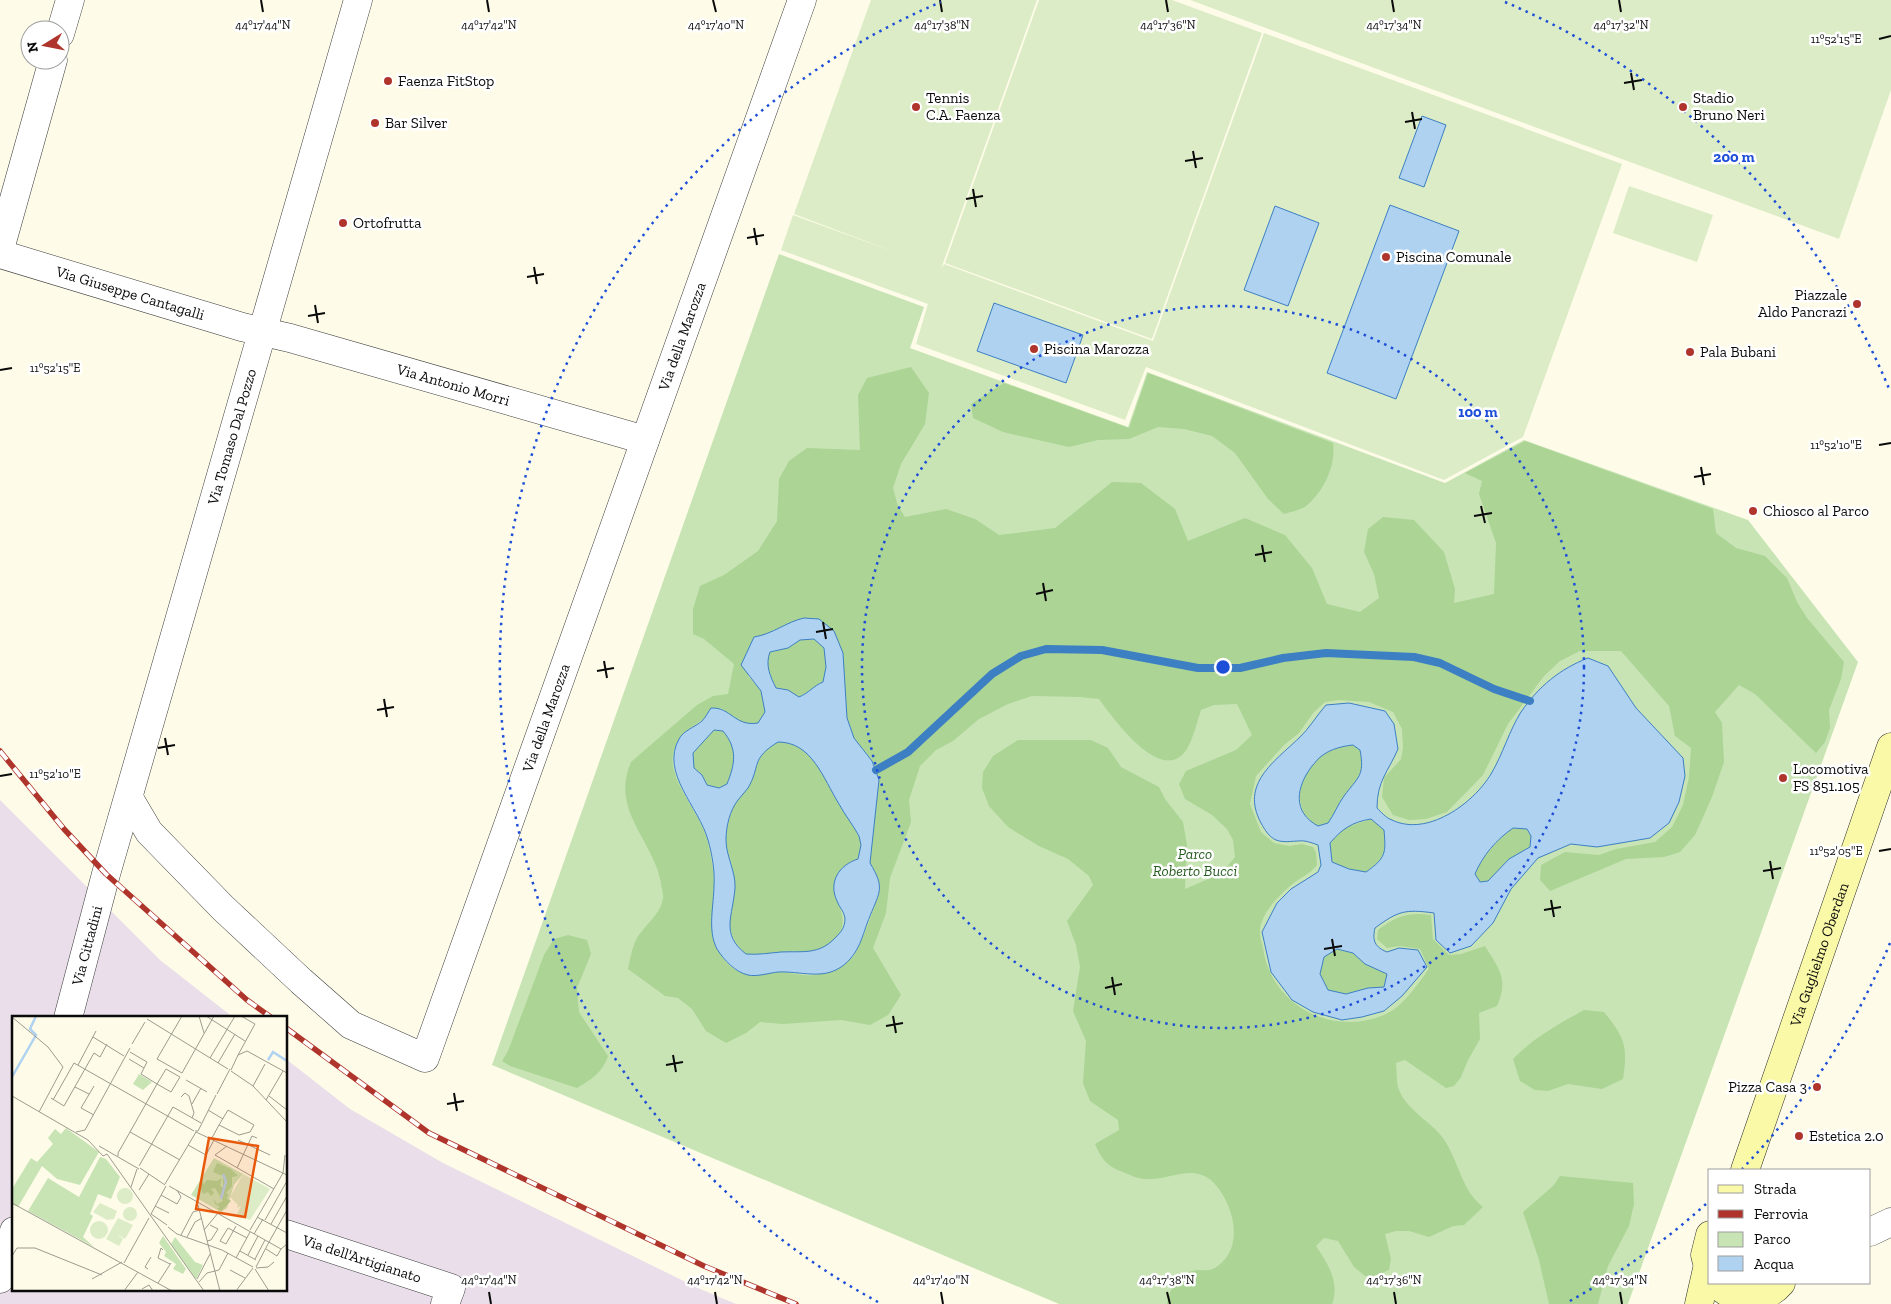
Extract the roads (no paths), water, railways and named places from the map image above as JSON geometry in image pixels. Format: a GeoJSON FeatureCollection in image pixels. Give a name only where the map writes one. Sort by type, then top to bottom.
{"type":"FeatureCollection","features":[{"type":"Feature","properties":{"kind":"main road","name":"Via Guglielmo Oberdan"},"geometry":{"type":"LineString","coordinates":[[1748,1167],[1891,747]]}},
{"type":"Feature","properties":{"kind":"main road"},"geometry":{"type":"LineString","coordinates":[[1708,1243],[1705,1256],[1708,1264]]}},
{"type":"Feature","properties":{"kind":"main road"},"geometry":{"type":"LineString","coordinates":[[1699,1304],[1716,1285],[1741,1297],[1754,1298],[1766,1294],[1780,1284]]}},
{"type":"Feature","properties":{"kind":"street"},"geometry":{"type":"LineString","coordinates":[[64,20],[70,0]]}},
{"type":"Feature","properties":{"kind":"street","name":"Via Tomaso Dal Pozzo"},"geometry":{"type":"LineString","coordinates":[[106,874],[358,0]]}},
{"type":"Feature","properties":{"kind":"street","name":"Via della Marozza"},"geometry":{"type":"LineString","coordinates":[[129,798],[149,832],[223,908],[351,1025],[425,1058],[802,0]]}},
{"type":"Feature","properties":{"kind":"street"},"geometry":{"type":"LineString","coordinates":[[0,250],[50,70]]}},
{"type":"Feature","properties":{"kind":"street","name":"Via Giuseppe Cantagalli"},"geometry":{"type":"LineString","coordinates":[[0,254],[262,332]]}},
{"type":"Feature","properties":{"kind":"street","name":"Via Antonio Morri"},"geometry":{"type":"LineString","coordinates":[[262,332],[290,338],[645,440]]}},
{"type":"Feature","properties":{"kind":"street","name":"Via Cittadini"},"geometry":{"type":"LineString","coordinates":[[69,1016],[106,874]]}},
{"type":"Feature","properties":{"kind":"street"},"geometry":{"type":"LineString","coordinates":[[1871,1232],[1891,1222]]}},
{"type":"Feature","properties":{"kind":"street"},"geometry":{"type":"LineString","coordinates":[[0,1224],[12,1229]]}},
{"type":"Feature","properties":{"kind":"street","name":"Via dell'Artigianato"},"geometry":{"type":"LineString","coordinates":[[288,1235],[451,1288],[446,1304]]}},
{"type":"Feature","properties":{"kind":"street"},"geometry":{"type":"LineString","coordinates":[[0,1279],[12,1237]]}},
{"type":"Feature","properties":{"kind":"water"},"geometry":{"type":"Polygon","coordinates":[[[1422,116],[1446,125],[1424,187],[1399,178],[1422,116]]]}},
{"type":"Feature","properties":{"kind":"water"},"geometry":{"type":"Polygon","coordinates":[[[1390,205],[1459,231],[1396,399],[1327,373],[1390,205]]]}},
{"type":"Feature","properties":{"kind":"water"},"geometry":{"type":"Polygon","coordinates":[[[1275,206],[1319,223],[1288,306],[1244,290],[1275,206]]]}},
{"type":"Feature","properties":{"kind":"water"},"geometry":{"type":"Polygon","coordinates":[[[994,303],[1083,335],[1066,383],[977,351],[994,303]]]}},
{"type":"Feature","properties":{"kind":"water"},"geometry":{"type":"Polygon","coordinates":[[[804,618],[819,619],[834,631],[843,653],[847,718],[854,738],[872,761],[879,780],[870,863],[878,878],[879,890],[860,944],[841,967],[834,971],[819,974],[778,972],[752,975],[743,973],[730,965],[717,949],[714,942],[712,917],[714,874],[711,851],[703,828],[677,777],[674,752],[681,736],[702,721],[711,708],[724,710],[744,722],[758,723],[765,712],[761,691],[741,665],[754,637],[804,618]],[[814,639],[800,640],[788,648],[770,652],[768,666],[776,688],[788,690],[799,697],[823,682],[826,667],[824,648],[814,639]],[[714,730],[693,753],[694,768],[702,775],[707,785],[719,788],[727,784],[734,757],[731,744],[723,731],[714,730]],[[778,742],[763,753],[757,763],[748,788],[738,800],[729,818],[726,846],[735,882],[730,924],[731,932],[738,947],[746,954],[817,950],[835,938],[844,924],[844,913],[835,894],[835,881],[845,865],[858,859],[861,845],[859,836],[822,773],[808,755],[800,748],[790,744],[778,742]]]}},
{"type":"Feature","properties":{"kind":"water"},"geometry":{"type":"Polygon","coordinates":[[[1588,658],[1608,666],[1636,708],[1683,758],[1685,776],[1679,802],[1669,823],[1650,838],[1597,847],[1571,844],[1538,858],[1511,889],[1493,923],[1471,946],[1450,953],[1436,940],[1434,913],[1416,911],[1402,913],[1383,922],[1375,928],[1374,940],[1377,946],[1387,952],[1399,948],[1418,950],[1427,967],[1402,996],[1384,1011],[1342,1020],[1313,1012],[1292,1000],[1271,972],[1262,932],[1277,903],[1291,889],[1318,872],[1321,865],[1318,845],[1304,841],[1285,842],[1276,840],[1269,835],[1261,823],[1256,809],[1255,797],[1257,785],[1270,765],[1303,734],[1326,705],[1349,703],[1385,711],[1394,724],[1398,749],[1381,784],[1377,808],[1390,819],[1406,824],[1434,821],[1448,815],[1461,806],[1483,785],[1491,774],[1521,712],[1543,686],[1559,673],[1588,658]],[[1353,745],[1326,753],[1312,766],[1300,791],[1300,806],[1304,814],[1318,826],[1328,823],[1361,771],[1360,750],[1353,745]],[[1371,819],[1348,827],[1330,843],[1332,862],[1349,869],[1366,872],[1381,859],[1385,844],[1384,830],[1371,819]],[[1513,828],[1491,848],[1478,867],[1475,874],[1480,882],[1488,881],[1509,859],[1530,847],[1531,836],[1527,829],[1513,828]],[[1337,949],[1324,957],[1320,974],[1328,990],[1346,994],[1368,988],[1384,987],[1387,974],[1365,964],[1353,953],[1337,949]]]}},
{"type":"Feature","properties":{"kind":"waterway"},"geometry":{"type":"LineString","coordinates":[[876,770],[908,752],[992,674],[1021,656],[1046,649],[1102,650],[1198,668],[1240,668],[1283,658],[1326,653],[1414,657],[1440,663],[1494,689],[1530,701]]}},
{"type":"Feature","properties":{"kind":"railway"},"geometry":{"type":"LineString","coordinates":[[0,751],[64,829],[106,874],[247,1000],[269,1016]]}},
{"type":"Feature","properties":{"kind":"railway"},"geometry":{"type":"LineString","coordinates":[[288,1029],[429,1133],[704,1266],[796,1304]]}},
{"type":"Feature","properties":{"kind":"place","name":"Faenza FitStop"},"geometry":{"type":"Point","coordinates":[388,81]}},
{"type":"Feature","properties":{"kind":"place","name":"Tennis C.A. Faenza"},"geometry":{"type":"Point","coordinates":[916,107]}},
{"type":"Feature","properties":{"kind":"place","name":"Stadio Bruno Neri"},"geometry":{"type":"Point","coordinates":[1683,107]}},
{"type":"Feature","properties":{"kind":"place","name":"Bar Silver"},"geometry":{"type":"Point","coordinates":[375,123]}},
{"type":"Feature","properties":{"kind":"place","name":"Ortofrutta"},"geometry":{"type":"Point","coordinates":[343,223]}},
{"type":"Feature","properties":{"kind":"place","name":"Piscina Comunale"},"geometry":{"type":"Point","coordinates":[1386,257]}},
{"type":"Feature","properties":{"kind":"place","name":"Piazzale Aldo Pancrazi"},"geometry":{"type":"Point","coordinates":[1857,304]}},
{"type":"Feature","properties":{"kind":"place","name":"Piscina Marozza"},"geometry":{"type":"Point","coordinates":[1034,349]}},
{"type":"Feature","properties":{"kind":"place","name":"Pala Bubani"},"geometry":{"type":"Point","coordinates":[1690,352]}},
{"type":"Feature","properties":{"kind":"place","name":"Chiosco al Parco"},"geometry":{"type":"Point","coordinates":[1753,511]}},
{"type":"Feature","properties":{"kind":"place","name":"Locomotiva FS 851.105"},"geometry":{"type":"Point","coordinates":[1783,778]}},
{"type":"Feature","properties":{"kind":"place","name":"Pizza Casa 3"},"geometry":{"type":"Point","coordinates":[1817,1087]}},
{"type":"Feature","properties":{"kind":"place","name":"Estetica 2.0"},"geometry":{"type":"Point","coordinates":[1799,1136]}},
{"type":"Feature","properties":{"kind":"park label","name":"Parco Roberto Bucci"},"geometry":{"type":"Point","coordinates":[1195,862]}}]}
